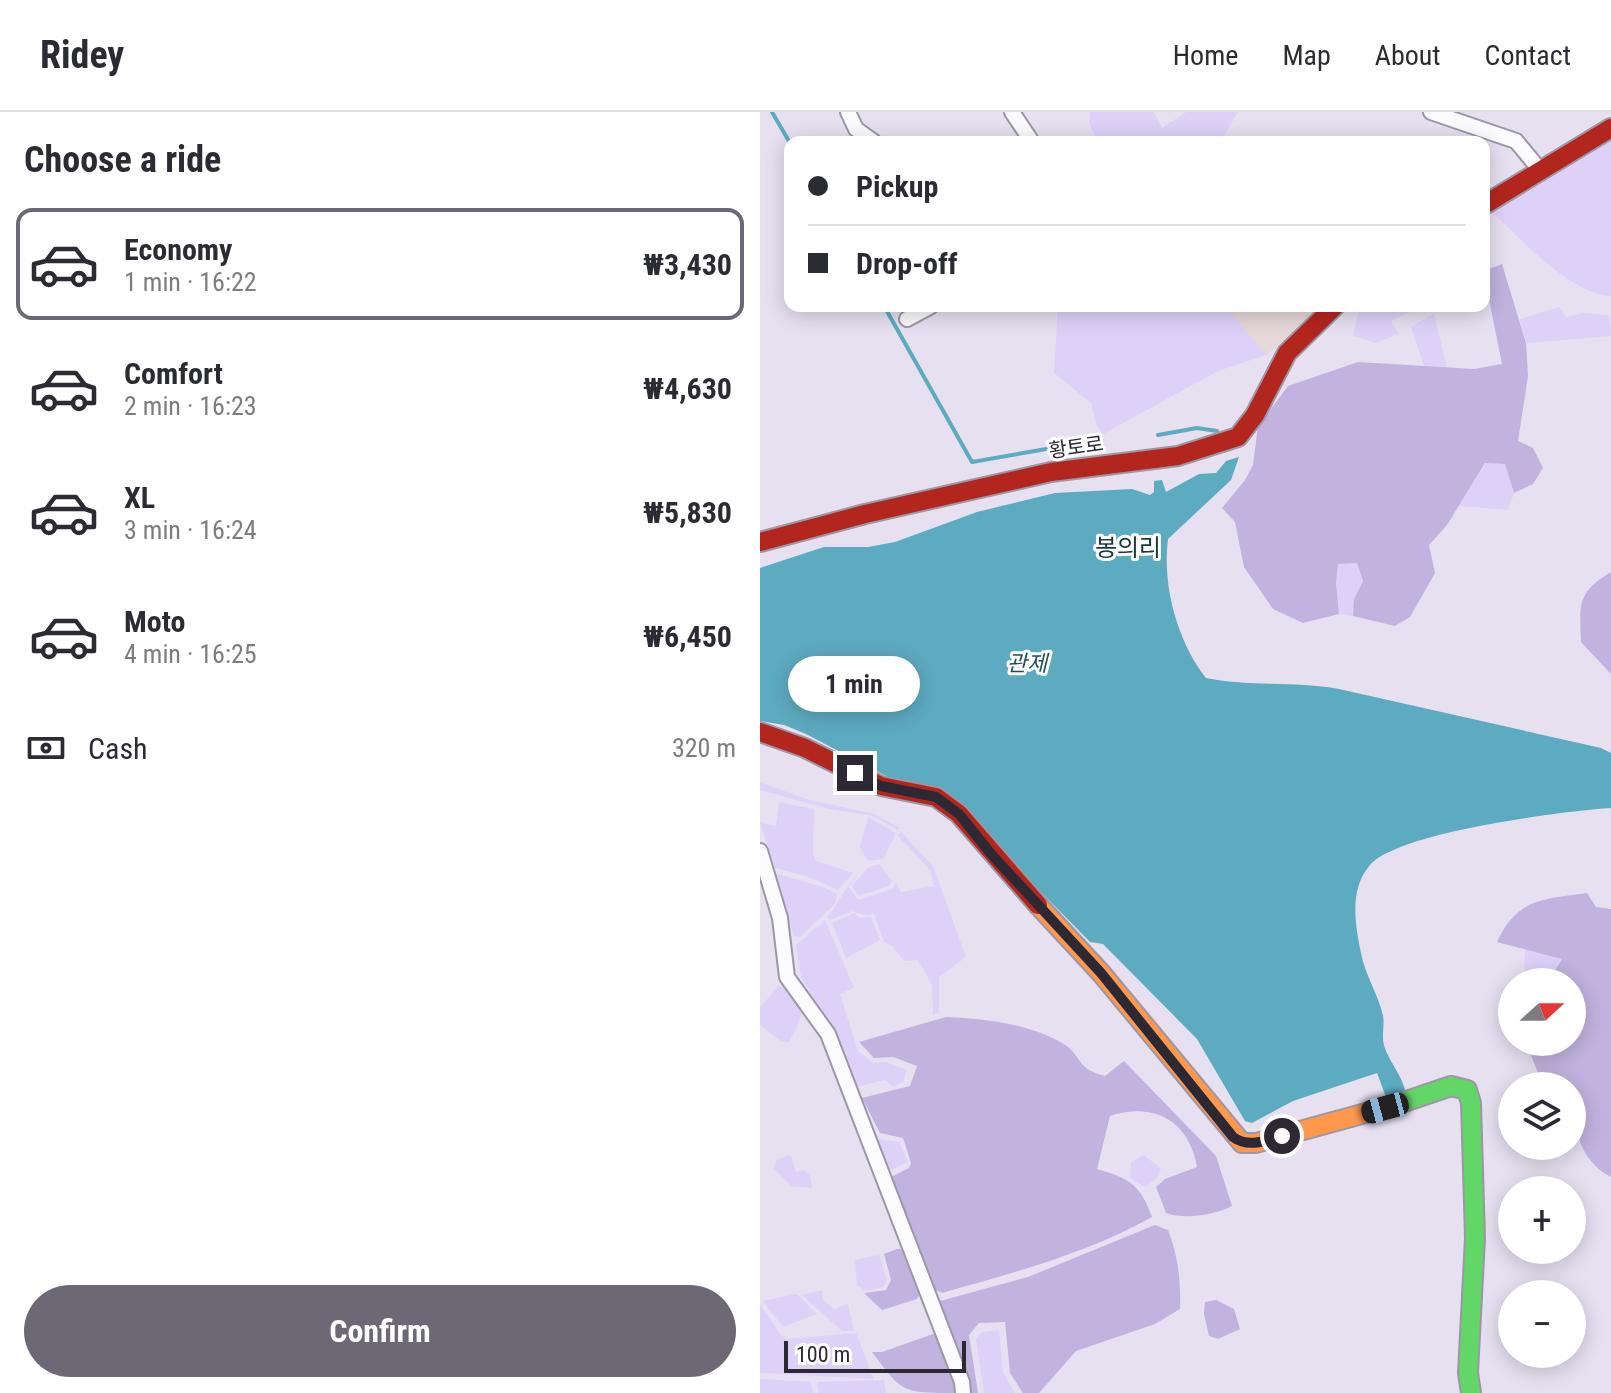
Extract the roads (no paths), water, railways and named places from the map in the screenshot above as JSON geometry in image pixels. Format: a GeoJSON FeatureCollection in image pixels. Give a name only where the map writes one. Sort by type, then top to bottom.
{"type":"FeatureCollection","features":[{"type":"Feature","properties":{"kind":"street"},"geometry":{"type":"LineString","coordinates":[[848,112],[856,129],[866,136]]}},
{"type":"Feature","properties":{"kind":"street"},"geometry":{"type":"LineString","coordinates":[[1012,112],[1028,136]]}},
{"type":"Feature","properties":{"kind":"street"},"geometry":{"type":"LineString","coordinates":[[1431,112],[1516,141],[1540,170]]}},
{"type":"Feature","properties":{"kind":"street"},"geometry":{"type":"LineString","coordinates":[[1490,201],[1611,128]]}},
{"type":"Feature","properties":{"kind":"street"},"geometry":{"type":"LineString","coordinates":[[907,319],[920,312]]}},
{"type":"Feature","properties":{"kind":"street","name":"황토로"},"geometry":{"type":"LineString","coordinates":[[760,542],[865,514],[1051,472],[1178,456],[1238,437],[1255,415],[1287,353],[1329,312]]}},
{"type":"Feature","properties":{"kind":"street"},"geometry":{"type":"LineString","coordinates":[[760,732],[805,748],[881,786],[936,797],[959,814],[992,855],[1101,973],[1242,1143],[1256,1143],[1298,1132],[1411,1101],[1451,1086],[1467,1090],[1471,1103],[1475,1238],[1468,1373],[1471,1393]]}},
{"type":"Feature","properties":{"kind":"street"},"geometry":{"type":"LineString","coordinates":[[760,851],[780,918],[787,977],[828,1034],[962,1382],[963,1393]]}},
{"type":"Feature","properties":{"kind":"water","name":"관제"},"geometry":{"type":"Polygon","coordinates":[[[1239,457],[1231,480],[1168,539],[1167,575],[1174,612],[1187,647],[1206,678],[1339,689],[1601,748],[1611,753],[1611,808],[1521,819],[1446,833],[1386,853],[1370,865],[1363,874],[1356,896],[1357,930],[1363,961],[1383,1016],[1384,1046],[1405,1090],[1386,1097],[1377,1073],[1293,1101],[1252,1123],[1245,1121],[1197,1039],[1103,944],[1090,942],[1038,889],[1011,868],[970,820],[806,734],[784,725],[760,721],[760,568],[824,547],[868,547],[895,542],[977,512],[1055,493],[1132,489],[1150,495],[1154,492],[1154,481],[1162,480],[1166,492],[1199,474],[1216,473],[1226,461],[1239,457]]]}},
{"type":"Feature","properties":{"kind":"waterway"},"geometry":{"type":"LineString","coordinates":[[772,112],[786,136]]}},
{"type":"Feature","properties":{"kind":"waterway"},"geometry":{"type":"LineString","coordinates":[[887,312],[972,462],[1046,449]]}},
{"type":"Feature","properties":{"kind":"waterway"},"geometry":{"type":"LineString","coordinates":[[1158,435],[1197,428],[1217,431]]}},
{"type":"Feature","properties":{"kind":"district","name":"봉의리"},"geometry":{"type":"Point","coordinates":[1128,548]}}]}
